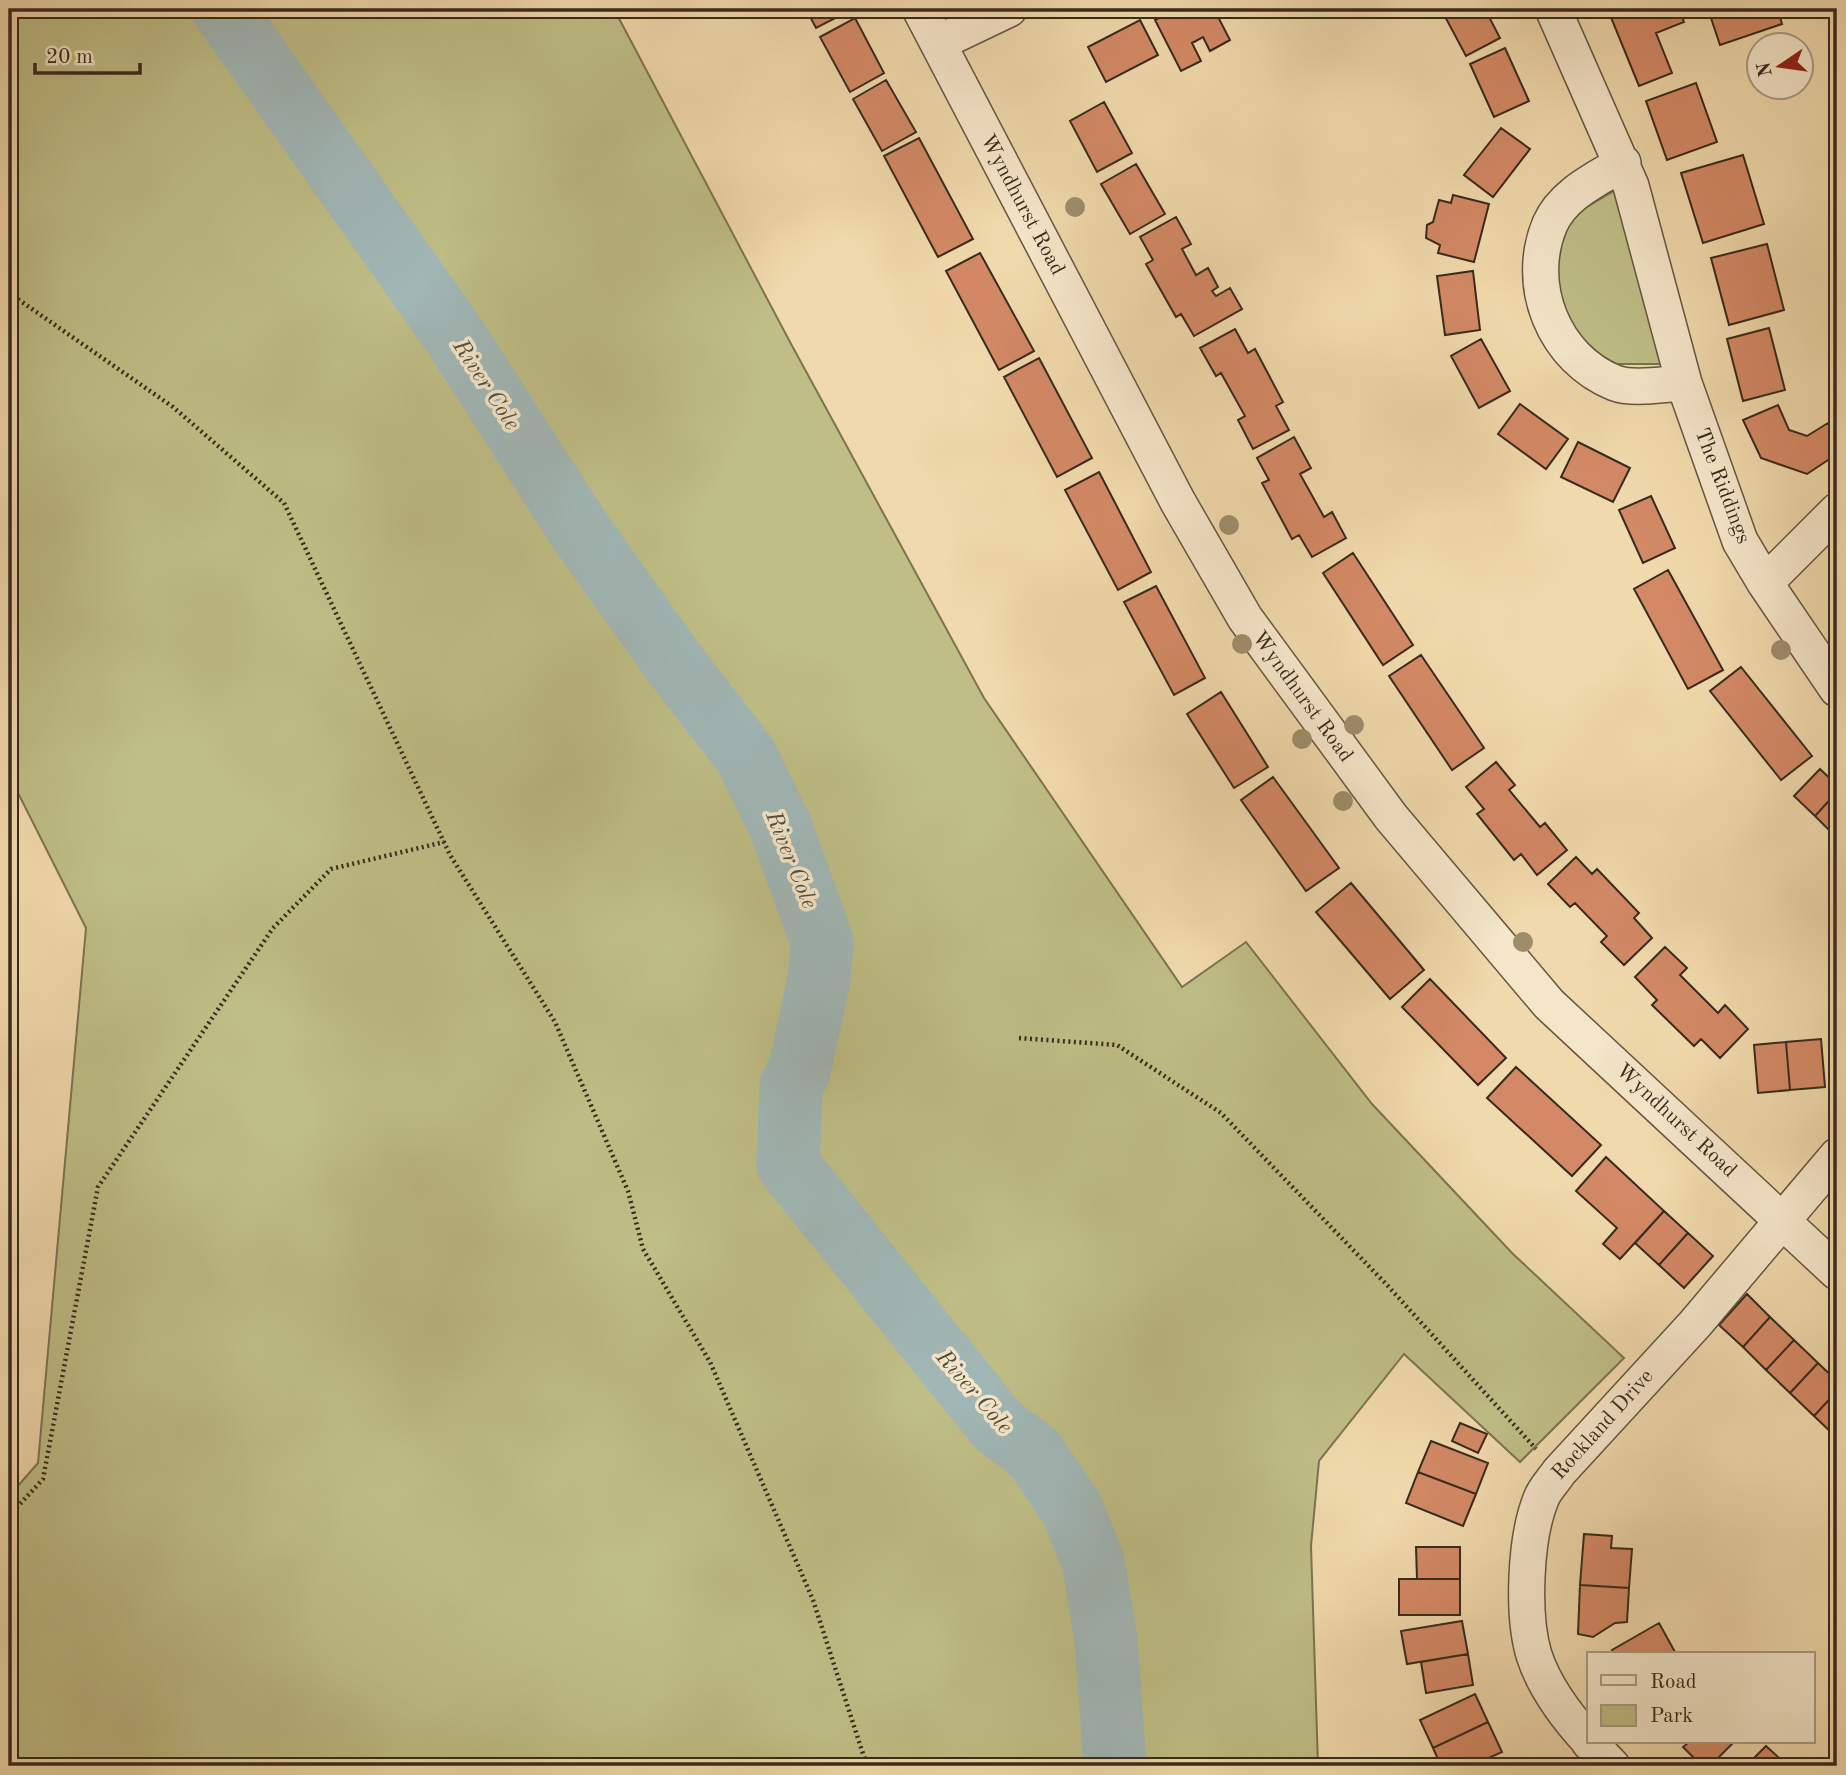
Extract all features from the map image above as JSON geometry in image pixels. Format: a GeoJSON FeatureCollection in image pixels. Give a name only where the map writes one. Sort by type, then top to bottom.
{"type":"FeatureCollection","features":[{"type":"Feature","properties":{"kind":"street","name":"Wyndhurst Road"},"geometry":{"type":"LineString","coordinates":[[920,9],[1178,502],[1245,618],[1391,817],[1549,1004],[1837,1272]]}},
{"type":"Feature","properties":{"kind":"street"},"geometry":{"type":"LineString","coordinates":[[938,43],[1009,9]]}},
{"type":"Feature","properties":{"kind":"street","name":"The Riddings"},"geometry":{"type":"LineString","coordinates":[[1553,9],[1623,163],[1684,383],[1740,541],[1765,583],[1837,689]]}},
{"type":"Feature","properties":{"kind":"street"},"geometry":{"type":"LineString","coordinates":[[1623,163],[1575,192],[1551,223],[1540,268],[1545,308],[1563,345],[1584,367],[1618,384],[1684,383]]}},
{"type":"Feature","properties":{"kind":"street"},"geometry":{"type":"LineString","coordinates":[[1765,583],[1837,511]]}},
{"type":"Feature","properties":{"kind":"street","name":"Rockland Drive"},"geometry":{"type":"LineString","coordinates":[[1587,1739],[1549,1685],[1535,1655],[1527,1611],[1533,1535],[1541,1499],[1559,1472],[1695,1324],[1781,1219],[1837,1156]]}},
{"type":"Feature","properties":{"kind":"street","name":"Rockland Drive"},"geometry":{"type":"LineString","coordinates":[[1591,1744],[1612,1766]]}},
{"type":"Feature","properties":{"kind":"path"},"geometry":{"type":"LineString","coordinates":[[9,293],[173,407],[284,503],[444,842],[555,1022],[628,1191],[643,1249],[709,1362],[813,1600],[867,1766]]}},
{"type":"Feature","properties":{"kind":"path"},"geometry":{"type":"LineString","coordinates":[[9,1516],[43,1479],[98,1187],[272,928],[331,869],[444,842]]}},
{"type":"Feature","properties":{"kind":"path"},"geometry":{"type":"LineString","coordinates":[[1019,1038],[1118,1045],[1221,1113],[1387,1285],[1559,1472]]}},
{"type":"Feature","properties":{"kind":"green space"},"geometry":{"type":"Polygon","coordinates":[[[9,9],[614,9],[790,342],[984,698],[1182,987],[1246,942],[1372,1104],[1512,1253],[1624,1358],[1520,1462],[1404,1354],[1319,1461],[1311,1546],[1318,1766],[9,1766],[9,1496],[38,1463],[86,928],[9,775],[9,9]]]}},
{"type":"Feature","properties":{"kind":"green space"},"geometry":{"type":"Polygon","coordinates":[[[1619,188],[1667,364],[1615,364],[1588,351],[1571,333],[1549,268],[1561,235],[1580,211],[1619,188]]]}},
{"type":"Feature","properties":{"kind":"building"},"geometry":{"type":"Polygon","coordinates":[[[806,9],[848,9],[849,11],[816,28],[806,9]]]}},
{"type":"Feature","properties":{"kind":"building"},"geometry":{"type":"Polygon","coordinates":[[[1177,9],[1214,9],[1230,40],[1210,51],[1203,37],[1192,43],[1201,61],[1181,71],[1155,20],[1177,9]]]}},
{"type":"Feature","properties":{"kind":"building"},"geometry":{"type":"Polygon","coordinates":[[[1441,9],[1485,9],[1500,38],[1466,56],[1441,9]]]}},
{"type":"Feature","properties":{"kind":"building"},"geometry":{"type":"Polygon","coordinates":[[[1624,9],[1679,9],[1684,22],[1656,33],[1672,73],[1639,86],[1610,15],[1624,9]]]}},
{"type":"Feature","properties":{"kind":"building"},"geometry":{"type":"Polygon","coordinates":[[[1708,9],[1806,9],[1780,17],[1782,24],[1758,32],[1744,32],[1744,37],[1720,45],[1708,9]]]}},
{"type":"Feature","properties":{"kind":"building"},"geometry":{"type":"Polygon","coordinates":[[[855,18],[884,73],[850,92],[820,37],[855,18]]]}},
{"type":"Feature","properties":{"kind":"building"},"geometry":{"type":"Polygon","coordinates":[[[1140,20],[1158,55],[1106,82],[1088,47],[1140,20]]]}},
{"type":"Feature","properties":{"kind":"building"},"geometry":{"type":"Polygon","coordinates":[[[1505,48],[1529,101],[1494,117],[1470,64],[1505,48]]]}},
{"type":"Feature","properties":{"kind":"building"},"geometry":{"type":"Polygon","coordinates":[[[886,80],[916,132],[882,151],[853,99],[886,80]]]}},
{"type":"Feature","properties":{"kind":"building"},"geometry":{"type":"Polygon","coordinates":[[[1696,83],[1717,142],[1667,160],[1646,101],[1696,83]]]}},
{"type":"Feature","properties":{"kind":"building"},"geometry":{"type":"Polygon","coordinates":[[[1104,102],[1132,153],[1097,172],[1070,121],[1104,102]]]}},
{"type":"Feature","properties":{"kind":"building"},"geometry":{"type":"Polygon","coordinates":[[[1501,128],[1530,149],[1493,197],[1464,175],[1501,128]]]}},
{"type":"Feature","properties":{"kind":"building"},"geometry":{"type":"Polygon","coordinates":[[[919,138],[973,239],[938,257],[884,156],[919,138]]]}},
{"type":"Feature","properties":{"kind":"building"},"geometry":{"type":"Polygon","coordinates":[[[1743,155],[1764,224],[1703,243],[1681,173],[1743,155]]]}},
{"type":"Feature","properties":{"kind":"building"},"geometry":{"type":"Polygon","coordinates":[[[1136,164],[1165,214],[1130,234],[1101,184],[1136,164]]]}},
{"type":"Feature","properties":{"kind":"building"},"geometry":{"type":"Polygon","coordinates":[[[1453,195],[1489,204],[1474,262],[1438,253],[1440,245],[1426,238],[1427,225],[1433,222],[1439,200],[1451,203],[1453,195]]]}},
{"type":"Feature","properties":{"kind":"building"},"geometry":{"type":"Polygon","coordinates":[[[1176,217],[1191,244],[1182,249],[1196,275],[1208,268],[1218,287],[1212,291],[1216,296],[1230,288],[1242,309],[1194,336],[1181,314],[1176,317],[1146,264],[1153,260],[1140,237],[1176,217]]]}},
{"type":"Feature","properties":{"kind":"building"},"geometry":{"type":"Polygon","coordinates":[[[1767,244],[1784,310],[1729,325],[1711,258],[1767,244]]]}},
{"type":"Feature","properties":{"kind":"building"},"geometry":{"type":"Polygon","coordinates":[[[980,253],[1034,351],[999,370],[946,271],[980,253]]]}},
{"type":"Feature","properties":{"kind":"building"},"geometry":{"type":"Polygon","coordinates":[[[1473,271],[1480,330],[1445,335],[1437,276],[1473,271]]]}},
{"type":"Feature","properties":{"kind":"building"},"geometry":{"type":"Polygon","coordinates":[[[1769,328],[1785,390],[1743,401],[1727,339],[1769,328]]]}},
{"type":"Feature","properties":{"kind":"building"},"geometry":{"type":"Polygon","coordinates":[[[1235,329],[1248,353],[1255,349],[1283,402],[1276,406],[1289,430],[1253,449],[1238,420],[1245,416],[1221,373],[1216,376],[1200,348],[1235,329]]]}},
{"type":"Feature","properties":{"kind":"building"},"geometry":{"type":"Polygon","coordinates":[[[1481,339],[1510,391],[1479,408],[1451,356],[1481,339]]]}},
{"type":"Feature","properties":{"kind":"building"},"geometry":{"type":"Polygon","coordinates":[[[1039,358],[1092,458],[1057,477],[1004,377],[1039,358]]]}},
{"type":"Feature","properties":{"kind":"building"},"geometry":{"type":"Polygon","coordinates":[[[1520,404],[1568,439],[1546,469],[1498,434],[1520,404]]]}},
{"type":"Feature","properties":{"kind":"building"},"geometry":{"type":"Polygon","coordinates":[[[1778,405],[1789,430],[1807,436],[1828,423],[1837,436],[1837,454],[1807,474],[1761,458],[1743,420],[1778,405]]]}},
{"type":"Feature","properties":{"kind":"building"},"geometry":{"type":"Polygon","coordinates":[[[1294,437],[1311,468],[1300,474],[1324,517],[1332,512],[1346,538],[1312,557],[1299,535],[1292,539],[1262,483],[1269,480],[1257,458],[1294,437]]]}},
{"type":"Feature","properties":{"kind":"building"},"geometry":{"type":"Polygon","coordinates":[[[1578,442],[1630,468],[1613,502],[1561,477],[1578,442]]]}},
{"type":"Feature","properties":{"kind":"building"},"geometry":{"type":"Polygon","coordinates":[[[1099,472],[1151,572],[1118,590],[1065,490],[1099,472]]]}},
{"type":"Feature","properties":{"kind":"building"},"geometry":{"type":"Polygon","coordinates":[[[1651,496],[1675,548],[1643,563],[1619,510],[1651,496]]]}},
{"type":"Feature","properties":{"kind":"building"},"geometry":{"type":"Polygon","coordinates":[[[1353,553],[1413,645],[1383,665],[1323,573],[1353,553]]]}},
{"type":"Feature","properties":{"kind":"building"},"geometry":{"type":"Polygon","coordinates":[[[1668,570],[1723,670],[1688,689],[1634,589],[1668,570]]]}},
{"type":"Feature","properties":{"kind":"building"},"geometry":{"type":"Polygon","coordinates":[[[1156,586],[1205,678],[1174,695],[1124,602],[1156,586]]]}},
{"type":"Feature","properties":{"kind":"building"},"geometry":{"type":"Polygon","coordinates":[[[1421,655],[1484,748],[1452,770],[1389,676],[1421,655]]]}},
{"type":"Feature","properties":{"kind":"building"},"geometry":{"type":"Polygon","coordinates":[[[1741,667],[1812,756],[1781,780],[1710,691],[1741,667]]]}},
{"type":"Feature","properties":{"kind":"building"},"geometry":{"type":"Polygon","coordinates":[[[1221,692],[1268,767],[1234,788],[1187,714],[1221,692]]]}},
{"type":"Feature","properties":{"kind":"building"},"geometry":{"type":"Polygon","coordinates":[[[1496,762],[1515,785],[1509,790],[1540,827],[1545,823],[1567,850],[1537,875],[1521,854],[1514,860],[1477,814],[1484,809],[1466,787],[1496,762]]]}},
{"type":"Feature","properties":{"kind":"building"},"geometry":{"type":"Polygon","coordinates":[[[1820,769],[1837,785],[1837,792],[1815,816],[1794,796],[1820,769]]]}},
{"type":"Feature","properties":{"kind":"building"},"geometry":{"type":"Polygon","coordinates":[[[1273,777],[1339,868],[1306,891],[1241,800],[1273,777]]]}},
{"type":"Feature","properties":{"kind":"building"},"geometry":{"type":"Polygon","coordinates":[[[1837,792],[1837,834],[1835,836],[1815,816],[1837,792]]]}},
{"type":"Feature","properties":{"kind":"building"},"geometry":{"type":"Polygon","coordinates":[[[1576,857],[1592,874],[1597,869],[1639,913],[1634,918],[1652,938],[1624,965],[1601,942],[1607,936],[1575,903],[1570,907],[1548,884],[1576,857]]]}},
{"type":"Feature","properties":{"kind":"building"},"geometry":{"type":"Polygon","coordinates":[[[1351,883],[1424,970],[1390,999],[1316,912],[1351,883]]]}},
{"type":"Feature","properties":{"kind":"building"},"geometry":{"type":"Polygon","coordinates":[[[1665,947],[1687,968],[1680,975],[1718,1013],[1725,1005],[1748,1029],[1720,1058],[1701,1039],[1694,1046],[1652,1005],[1657,1000],[1635,977],[1665,947]]]}},
{"type":"Feature","properties":{"kind":"building"},"geometry":{"type":"Polygon","coordinates":[[[1430,979],[1506,1058],[1478,1085],[1402,1007],[1430,979]]]}},
{"type":"Feature","properties":{"kind":"building"},"geometry":{"type":"Polygon","coordinates":[[[1821,1039],[1825,1087],[1790,1090],[1786,1042],[1821,1039]]]}},
{"type":"Feature","properties":{"kind":"building"},"geometry":{"type":"Polygon","coordinates":[[[1786,1042],[1790,1090],[1758,1093],[1754,1045],[1786,1042]]]}},
{"type":"Feature","properties":{"kind":"building"},"geometry":{"type":"Polygon","coordinates":[[[1516,1067],[1601,1145],[1572,1176],[1487,1098],[1516,1067]]]}},
{"type":"Feature","properties":{"kind":"building"},"geometry":{"type":"Polygon","coordinates":[[[1606,1157],[1664,1211],[1620,1259],[1603,1244],[1617,1228],[1576,1191],[1606,1157]]]}},
{"type":"Feature","properties":{"kind":"building"},"geometry":{"type":"Polygon","coordinates":[[[1664,1211],[1688,1233],[1659,1265],[1635,1243],[1664,1211]]]}},
{"type":"Feature","properties":{"kind":"building"},"geometry":{"type":"Polygon","coordinates":[[[1688,1233],[1713,1256],[1684,1288],[1659,1265],[1688,1233]]]}},
{"type":"Feature","properties":{"kind":"building"},"geometry":{"type":"Polygon","coordinates":[[[1747,1294],[1770,1317],[1743,1347],[1719,1325],[1747,1294]]]}},
{"type":"Feature","properties":{"kind":"building"},"geometry":{"type":"Polygon","coordinates":[[[1770,1317],[1794,1340],[1766,1370],[1743,1347],[1770,1317]]]}},
{"type":"Feature","properties":{"kind":"building"},"geometry":{"type":"Polygon","coordinates":[[[1794,1340],[1818,1363],[1790,1393],[1766,1370],[1794,1340]]]}},
{"type":"Feature","properties":{"kind":"building"},"geometry":{"type":"Polygon","coordinates":[[[1818,1363],[1837,1381],[1837,1391],[1814,1416],[1790,1393],[1818,1363]]]}},
{"type":"Feature","properties":{"kind":"building"},"geometry":{"type":"Polygon","coordinates":[[[1837,1391],[1837,1438],[1814,1416],[1837,1391]]]}},
{"type":"Feature","properties":{"kind":"building"},"geometry":{"type":"Polygon","coordinates":[[[1460,1423],[1487,1434],[1478,1453],[1452,1441],[1460,1423]]]}},
{"type":"Feature","properties":{"kind":"building"},"geometry":{"type":"Polygon","coordinates":[[[1431,1441],[1488,1463],[1476,1494],[1418,1472],[1431,1441]]]}},
{"type":"Feature","properties":{"kind":"building"},"geometry":{"type":"Polygon","coordinates":[[[1418,1472],[1476,1494],[1463,1526],[1406,1503],[1418,1472]]]}},
{"type":"Feature","properties":{"kind":"building"},"geometry":{"type":"Polygon","coordinates":[[[1584,1534],[1612,1536],[1611,1548],[1632,1549],[1629,1588],[1580,1585],[1584,1534]]]}},
{"type":"Feature","properties":{"kind":"building"},"geometry":{"type":"Polygon","coordinates":[[[1416,1547],[1460,1547],[1460,1579],[1417,1579],[1416,1547]]]}},
{"type":"Feature","properties":{"kind":"building"},"geometry":{"type":"Polygon","coordinates":[[[1399,1579],[1460,1579],[1460,1615],[1399,1615],[1399,1579]]]}},
{"type":"Feature","properties":{"kind":"building"},"geometry":{"type":"Polygon","coordinates":[[[1580,1585],[1629,1588],[1627,1622],[1615,1623],[1593,1637],[1578,1634],[1580,1585]]]}},
{"type":"Feature","properties":{"kind":"building"},"geometry":{"type":"Polygon","coordinates":[[[1462,1621],[1468,1654],[1407,1664],[1401,1631],[1462,1621]]]}},
{"type":"Feature","properties":{"kind":"building"},"geometry":{"type":"Polygon","coordinates":[[[1659,1623],[1675,1652],[1614,1652],[1612,1650],[1659,1623]]]}},
{"type":"Feature","properties":{"kind":"building"},"geometry":{"type":"Polygon","coordinates":[[[1468,1654],[1473,1685],[1426,1693],[1421,1662],[1468,1654]]]}},
{"type":"Feature","properties":{"kind":"building"},"geometry":{"type":"Polygon","coordinates":[[[1475,1694],[1488,1722],[1433,1748],[1420,1720],[1475,1694]]]}},
{"type":"Feature","properties":{"kind":"building"},"geometry":{"type":"Polygon","coordinates":[[[1488,1722],[1502,1752],[1471,1766],[1441,1766],[1433,1748],[1488,1722]]]}},
{"type":"Feature","properties":{"kind":"building"},"geometry":{"type":"Polygon","coordinates":[[[1687,1744],[1732,1744],[1710,1766],[1702,1766],[1683,1747],[1687,1744]]]}},
{"type":"Feature","properties":{"kind":"building"},"geometry":{"type":"Polygon","coordinates":[[[1766,1746],[1788,1766],[1746,1766],[1766,1746]]]}},
{"type":"Feature","properties":{"kind":"waterway","name":"River Cole"},"geometry":{"type":"LineString","coordinates":[[223,9],[456,338],[578,528],[677,667],[746,756],[781,828],[822,941],[819,979],[799,1072],[791,1086],[788,1165],[998,1426],[1034,1453],[1072,1509],[1093,1561],[1106,1639],[1115,1766]]}}]}
